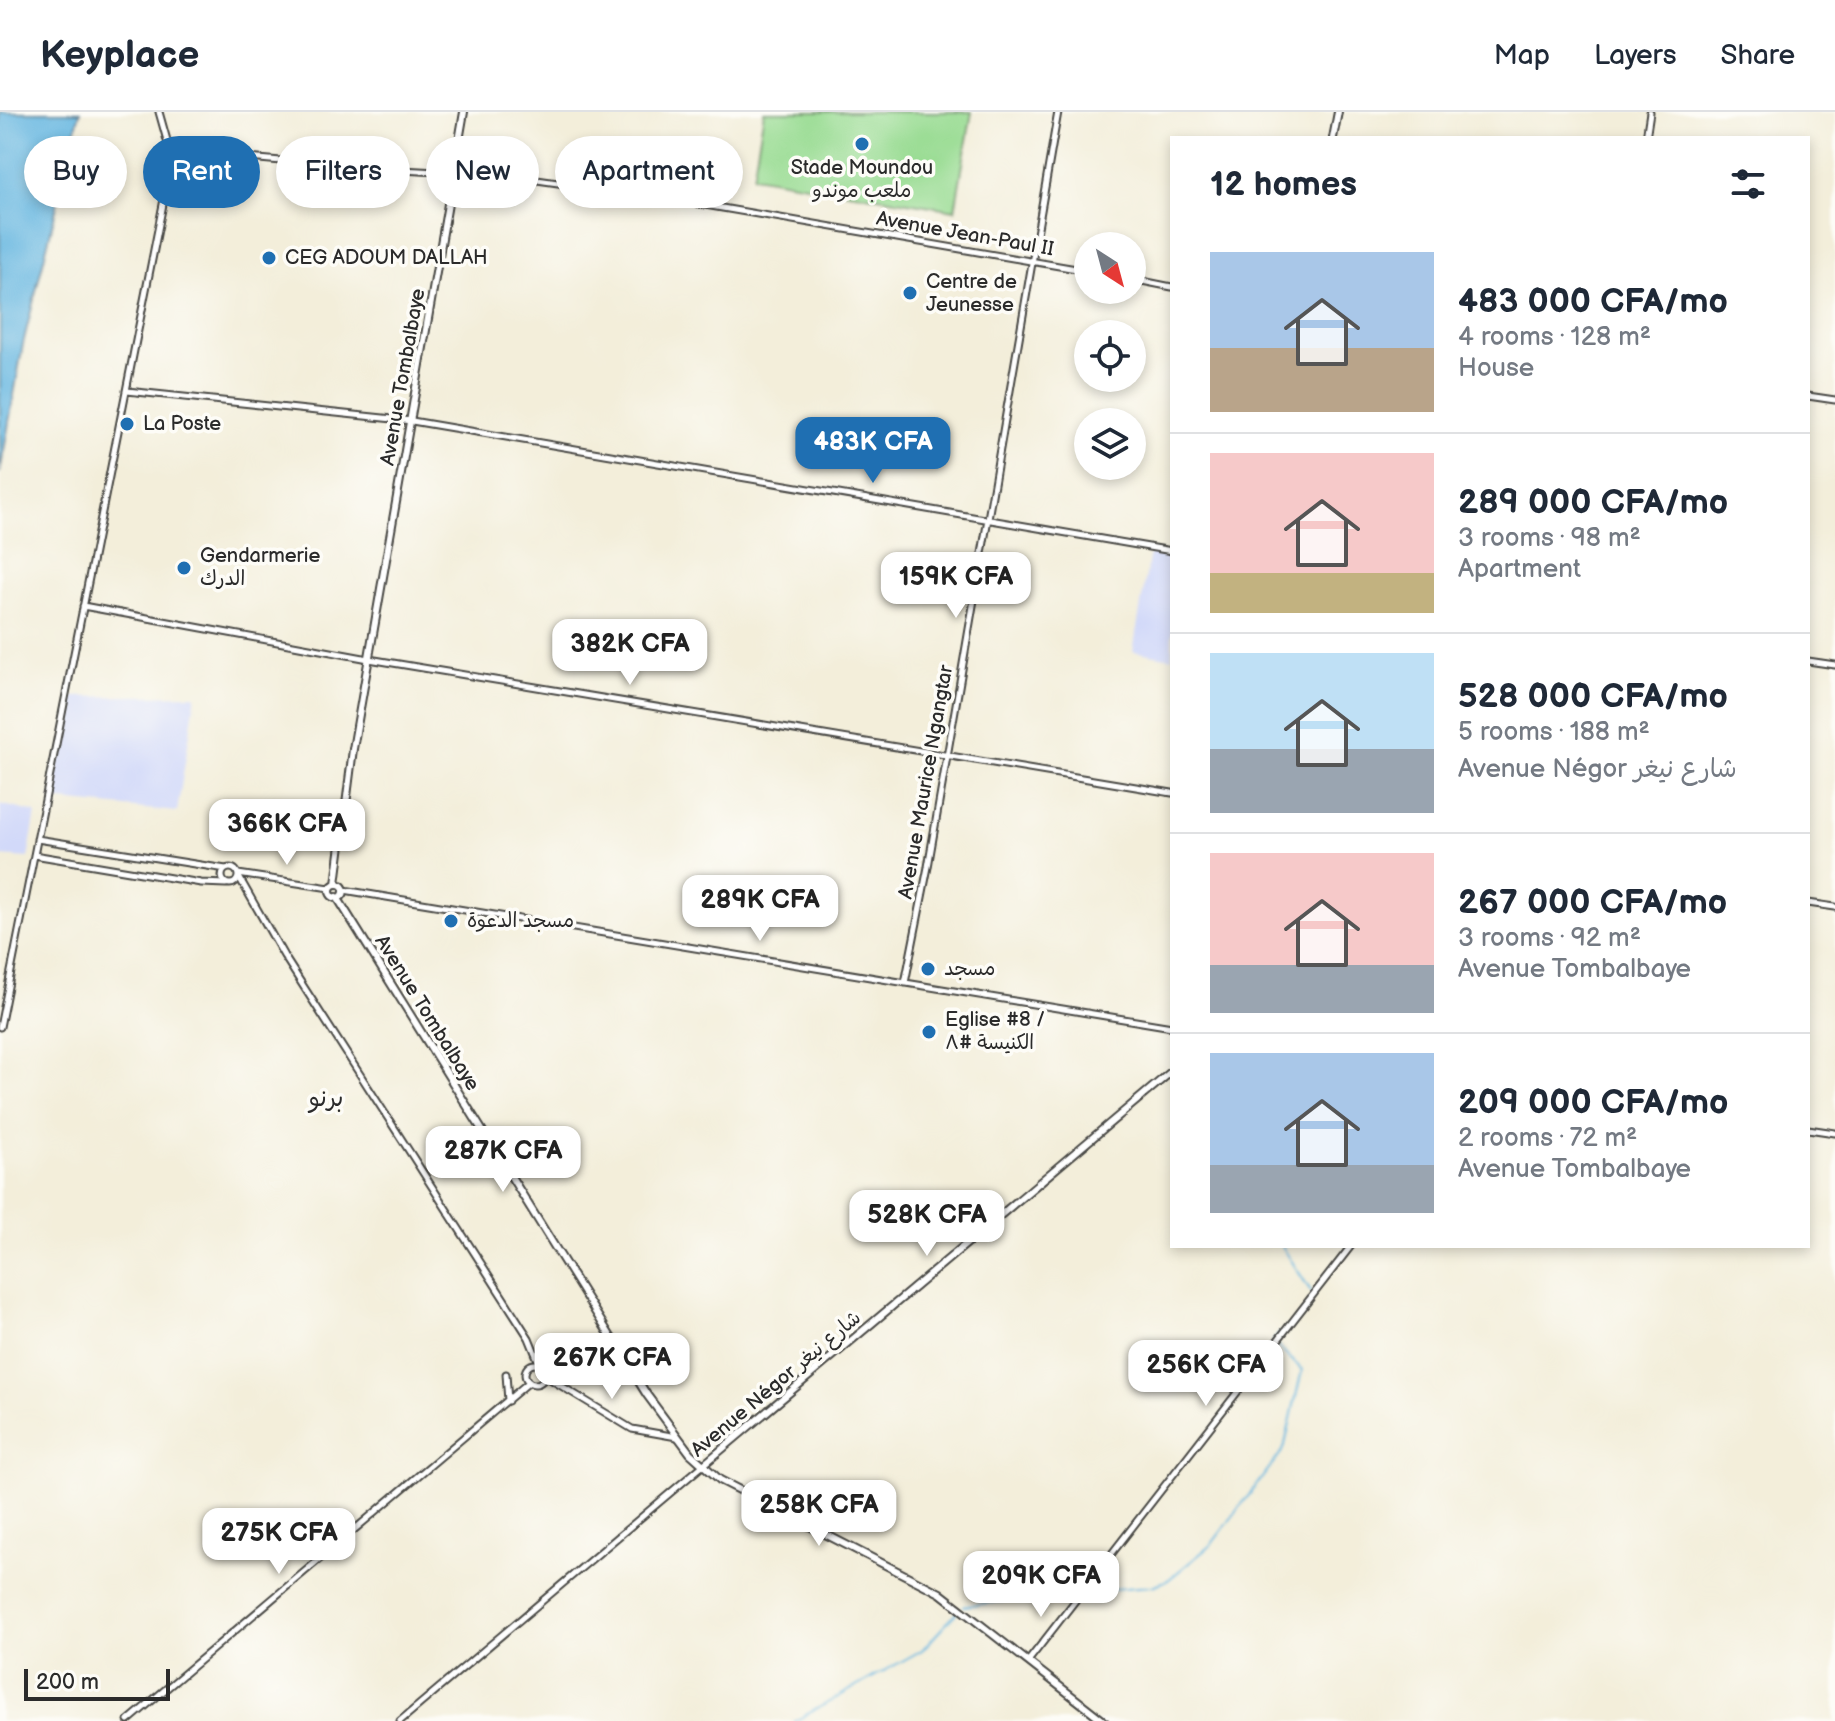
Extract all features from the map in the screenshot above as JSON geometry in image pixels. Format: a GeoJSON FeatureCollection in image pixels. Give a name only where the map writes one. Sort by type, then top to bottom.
{"type":"FeatureCollection","features":[{"type":"Feature","properties":{"kind":"main road","name":"Avenue Tombalbaye"},"geometry":{"type":"LineString","coordinates":[[460,136],[464,112]]}},
{"type":"Feature","properties":{"kind":"main road"},"geometry":{"type":"LineString","coordinates":[[1333,136],[1338,112]]}},
{"type":"Feature","properties":{"kind":"main road","name":"Avenue Tombalbaye"},"geometry":{"type":"LineString","coordinates":[[448,208],[331,895],[337,897],[475,1123],[677,1437],[702,1466],[720,1480],[923,1583],[957,1605],[1104,1721]]}},
{"type":"Feature","properties":{"kind":"main road"},"geometry":{"type":"LineString","coordinates":[[333,886],[344,890],[337,897]]}},
{"type":"Feature","properties":{"kind":"main road","name":"Avenue Négor شارع نيغر"},"geometry":{"type":"LineString","coordinates":[[702,1466],[1170,1073]]}},
{"type":"Feature","properties":{"kind":"street"},"geometry":{"type":"LineString","coordinates":[[159,112],[166,136]]}},
{"type":"Feature","properties":{"kind":"street","name":"Avenue Maurice Ngangtar"},"geometry":{"type":"LineString","coordinates":[[905,983],[1058,112]]}},
{"type":"Feature","properties":{"kind":"street"},"geometry":{"type":"LineString","coordinates":[[1646,136],[1650,112]]}},
{"type":"Feature","properties":{"kind":"street","name":"Avenue Jean-Paul II"},"geometry":{"type":"LineString","coordinates":[[260,158],[426,170]]}},
{"type":"Feature","properties":{"kind":"street","name":"Avenue Jean-Paul II"},"geometry":{"type":"LineString","coordinates":[[539,180],[1074,268]]}},
{"type":"Feature","properties":{"kind":"street"},"geometry":{"type":"LineString","coordinates":[[0,1027],[127,391],[160,208]]}},
{"type":"Feature","properties":{"kind":"street"},"geometry":{"type":"LineString","coordinates":[[1146,282],[1170,287]]}},
{"type":"Feature","properties":{"kind":"street"},"geometry":{"type":"LineString","coordinates":[[127,391],[412,421],[1170,551]]}},
{"type":"Feature","properties":{"kind":"street"},"geometry":{"type":"LineString","coordinates":[[1810,396],[1835,400]]}},
{"type":"Feature","properties":{"kind":"street"},"geometry":{"type":"LineString","coordinates":[[83,606],[369,659],[1170,793]]}},
{"type":"Feature","properties":{"kind":"street"},"geometry":{"type":"LineString","coordinates":[[1810,661],[1835,665]]}},
{"type":"Feature","properties":{"kind":"street"},"geometry":{"type":"LineString","coordinates":[[37,839],[233,868],[250,900],[529,1338],[545,1376],[632,1429],[677,1437]]}},
{"type":"Feature","properties":{"kind":"street"},"geometry":{"type":"LineString","coordinates":[[34,855],[201,883],[228,884],[238,876],[333,886]]}},
{"type":"Feature","properties":{"kind":"street"},"geometry":{"type":"LineString","coordinates":[[226,869],[222,878],[250,900]]}},
{"type":"Feature","properties":{"kind":"street"},"geometry":{"type":"LineString","coordinates":[[344,890],[1170,1027]]}},
{"type":"Feature","properties":{"kind":"street"},"geometry":{"type":"LineString","coordinates":[[1810,903],[1835,907]]}},
{"type":"Feature","properties":{"kind":"street"},"geometry":{"type":"LineString","coordinates":[[1810,1129],[1835,1133]]}},
{"type":"Feature","properties":{"kind":"street"},"geometry":{"type":"LineString","coordinates":[[1029,1660],[1349,1248]]}},
{"type":"Feature","properties":{"kind":"street"},"geometry":{"type":"LineString","coordinates":[[529,1382],[526,1370],[532,1364],[540,1365]]}},
{"type":"Feature","properties":{"kind":"street"},"geometry":{"type":"LineString","coordinates":[[506,1374],[508,1401]]}},
{"type":"Feature","properties":{"kind":"street"},"geometry":{"type":"LineString","coordinates":[[529,1382],[539,1384],[545,1376]]}},
{"type":"Feature","properties":{"kind":"street"},"geometry":{"type":"LineString","coordinates":[[128,1721],[529,1382]]}},
{"type":"Feature","properties":{"kind":"street","name":"Avenue Négor شارع نيغر"},"geometry":{"type":"LineString","coordinates":[[400,1721],[702,1466]]}},
{"type":"Feature","properties":{"kind":"shaded area"},"geometry":{"type":"Polygon","coordinates":[[[1150,552],[1170,557],[1170,658],[1133,651],[1150,552]]]}},
{"type":"Feature","properties":{"kind":"shaded area"},"geometry":{"type":"Polygon","coordinates":[[[196,695],[177,812],[51,800],[72,697],[196,695]]]}},
{"type":"Feature","properties":{"kind":"shaded area"},"geometry":{"type":"Polygon","coordinates":[[[0,804],[36,813],[28,858],[0,856],[0,804]]]}},
{"type":"Feature","properties":{"kind":"green space","name":"Stade Moundou ملعب موندو"},"geometry":{"type":"Polygon","coordinates":[[[764,112],[972,112],[955,210],[753,176],[764,112]]]}},
{"type":"Feature","properties":{"kind":"water"},"geometry":{"type":"Polygon","coordinates":[[[0,112],[80,112],[74,136],[24,136],[24,208],[56,208],[23,344],[0,473],[0,112]]]}},
{"type":"Feature","properties":{"kind":"waterway"},"geometry":{"type":"LineString","coordinates":[[1283,1248],[1312,1293]]}},
{"type":"Feature","properties":{"kind":"waterway"},"geometry":{"type":"LineString","coordinates":[[1085,1591],[1152,1586],[1168,1580],[1211,1545],[1284,1449],[1302,1370],[1273,1341],[1280,1333]]}},
{"type":"Feature","properties":{"kind":"waterway"},"geometry":{"type":"LineString","coordinates":[[963,1606],[1079,1592]]}},
{"type":"Feature","properties":{"kind":"waterway"},"geometry":{"type":"LineString","coordinates":[[795,1721],[922,1650],[958,1611]]}},
{"type":"Feature","properties":{"kind":"place","name":"Stade Moundou ملعب موندو"},"geometry":{"type":"Point","coordinates":[862,144]}},
{"type":"Feature","properties":{"kind":"place","name":"CEG ADOUM DALLAH"},"geometry":{"type":"Point","coordinates":[269,258]}},
{"type":"Feature","properties":{"kind":"place","name":"Centre de Jeunesse"},"geometry":{"type":"Point","coordinates":[910,293]}},
{"type":"Feature","properties":{"kind":"place","name":"La Poste"},"geometry":{"type":"Point","coordinates":[127,424]}},
{"type":"Feature","properties":{"kind":"place","name":"Gendarmerie الدرك"},"geometry":{"type":"Point","coordinates":[184,568]}},
{"type":"Feature","properties":{"kind":"place","name":"مسجد الدعوة"},"geometry":{"type":"Point","coordinates":[451,921]}},
{"type":"Feature","properties":{"kind":"place","name":"مسجد"},"geometry":{"type":"Point","coordinates":[928,969]}},
{"type":"Feature","properties":{"kind":"place","name":"Eglise #8 / الكنيسة #٨"},"geometry":{"type":"Point","coordinates":[929,1032]}},
{"type":"Feature","properties":{"kind":"district","name":"برنو"},"geometry":{"type":"Point","coordinates":[326,1098]}}]}
